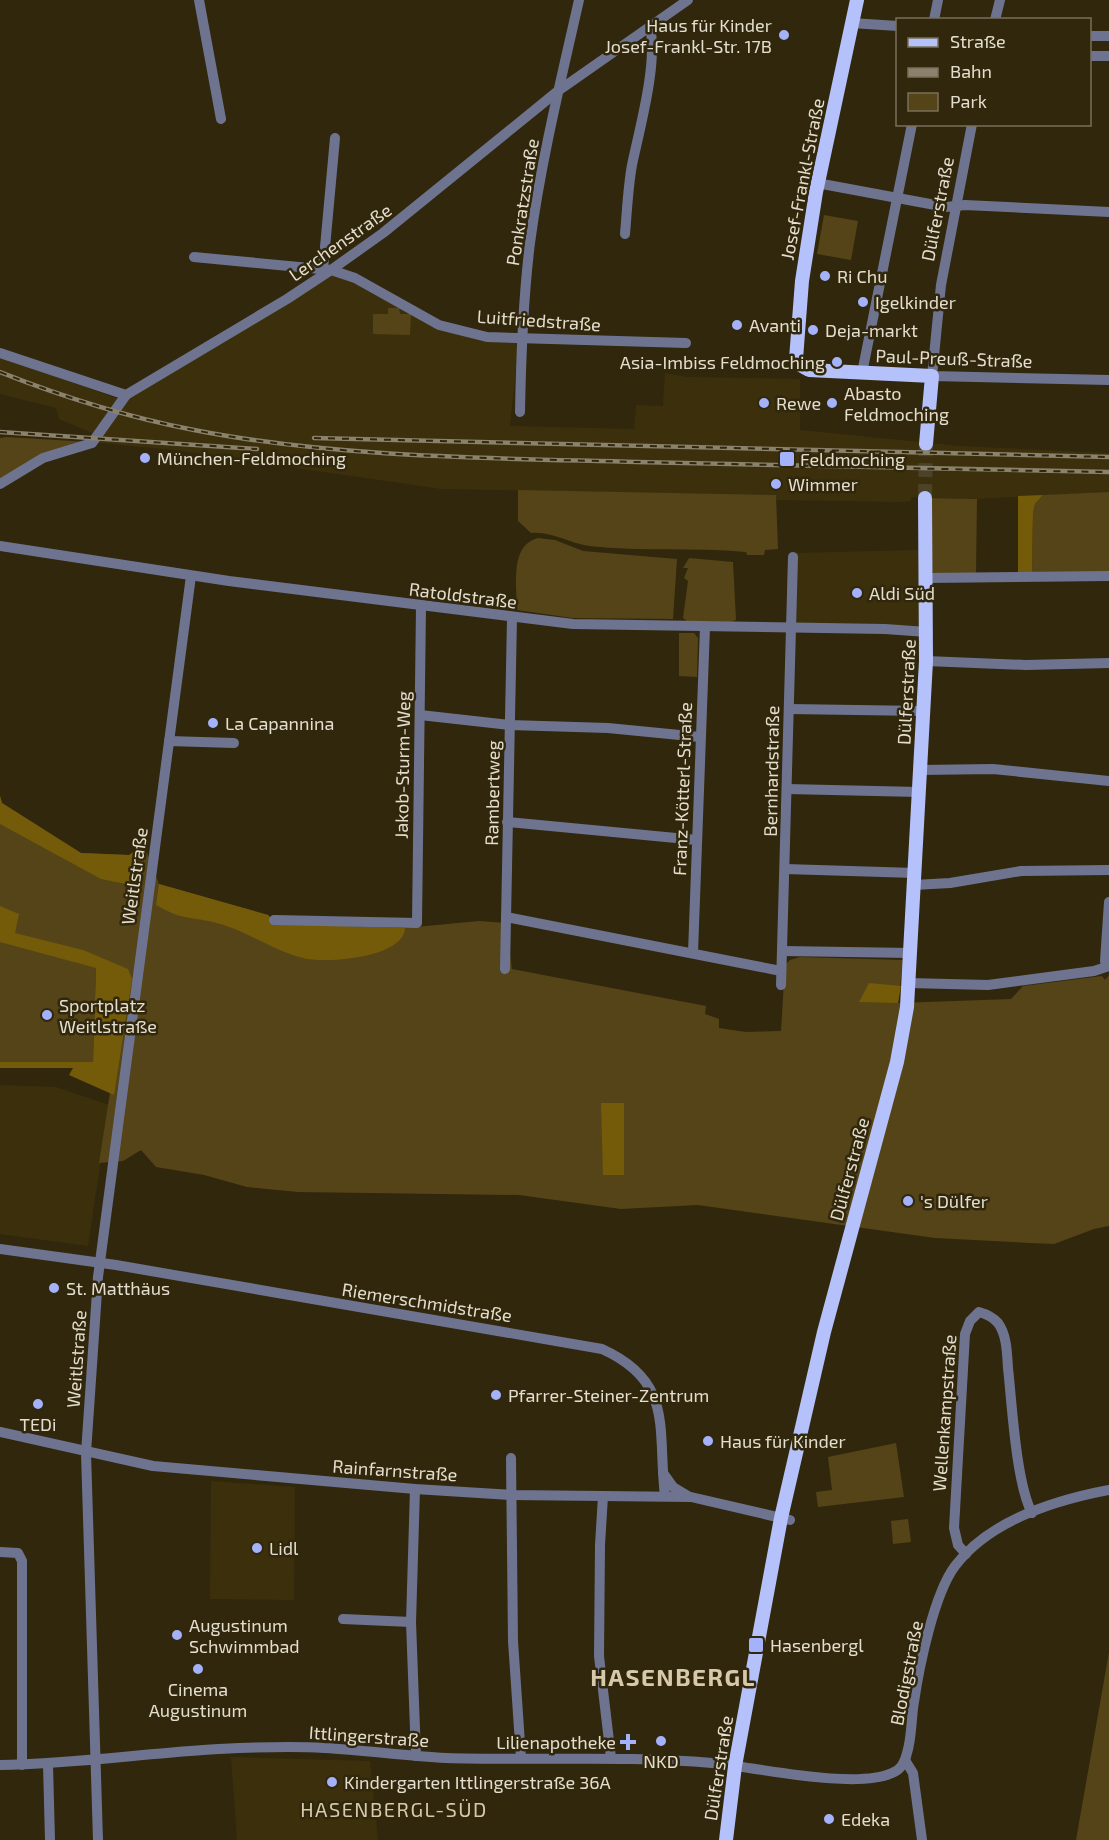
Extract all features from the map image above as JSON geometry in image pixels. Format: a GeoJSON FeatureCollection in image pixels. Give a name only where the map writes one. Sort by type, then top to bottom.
{"type":"FeatureCollection","features":[{"type":"Feature","properties":{"kind":"main road","name":"Josef-Frankl-Straße"},"geometry":{"type":"LineString","coordinates":[[800,365],[796,358],[796,337],[818,183],[857,0]]}},
{"type":"Feature","properties":{"kind":"main road","name":"Paul-Preuß-Straße"},"geometry":{"type":"LineString","coordinates":[[800,365],[809,370],[932,376]]}},
{"type":"Feature","properties":{"kind":"main road","name":"Dülferstraße"},"geometry":{"type":"LineString","coordinates":[[926,444],[932,376]]}},
{"type":"Feature","properties":{"kind":"main road","name":"Dülferstraße"},"geometry":{"type":"LineString","coordinates":[[726,1840],[735,1766],[824,1332],[897,1062],[909,983],[927,632],[925,498]]}},
{"type":"Feature","properties":{"kind":"street"},"geometry":{"type":"LineString","coordinates":[[198,0],[221,119]]}},
{"type":"Feature","properties":{"kind":"street","name":"Ponkratzstraße"},"geometry":{"type":"LineString","coordinates":[[520,412],[521,339],[530,242],[558,91],[579,0]]}},
{"type":"Feature","properties":{"kind":"street","name":"Lerchenstraße"},"geometry":{"type":"LineString","coordinates":[[0,484],[43,458],[92,443],[126,395],[287,299],[392,226],[558,91],[688,0]]}},
{"type":"Feature","properties":{"kind":"street"},"geometry":{"type":"LineString","coordinates":[[934,18],[938,0]]}},
{"type":"Feature","properties":{"kind":"street"},"geometry":{"type":"LineString","coordinates":[[996,18],[1000,0]]}},
{"type":"Feature","properties":{"kind":"street"},"geometry":{"type":"LineString","coordinates":[[851,23],[896,26]]}},
{"type":"Feature","properties":{"kind":"street"},"geometry":{"type":"LineString","coordinates":[[625,234],[632,168],[651,64],[653,40],[650,27]]}},
{"type":"Feature","properties":{"kind":"street"},"geometry":{"type":"LineString","coordinates":[[1091,36],[1109,36]]}},
{"type":"Feature","properties":{"kind":"street"},"geometry":{"type":"LineString","coordinates":[[1091,56],[1109,57]]}},
{"type":"Feature","properties":{"kind":"street"},"geometry":{"type":"LineString","coordinates":[[862,373],[912,126]]}},
{"type":"Feature","properties":{"kind":"street","name":"Dülferstraße"},"geometry":{"type":"LineString","coordinates":[[932,376],[938,307],[972,126]]}},
{"type":"Feature","properties":{"kind":"street"},"geometry":{"type":"LineString","coordinates":[[327,269],[335,138]]}},
{"type":"Feature","properties":{"kind":"street"},"geometry":{"type":"LineString","coordinates":[[818,183],[896,198],[955,206],[1109,212]]}},
{"type":"Feature","properties":{"kind":"street","name":"Luitfriedstraße"},"geometry":{"type":"LineString","coordinates":[[194,257],[327,269],[355,279],[440,325],[486,337],[687,343]]}},
{"type":"Feature","properties":{"kind":"street"},"geometry":{"type":"LineString","coordinates":[[0,353],[126,395]]}},
{"type":"Feature","properties":{"kind":"street","name":"Paul-Preuß-Straße"},"geometry":{"type":"LineString","coordinates":[[932,376],[1109,380]]}},
{"type":"Feature","properties":{"kind":"street","name":"Ratoldstraße"},"geometry":{"type":"LineString","coordinates":[[0,546],[191,576],[573,624],[790,627],[927,632]]}},
{"type":"Feature","properties":{"kind":"street","name":"Bernhardstraße"},"geometry":{"type":"LineString","coordinates":[[781,985],[793,557]]}},
{"type":"Feature","properties":{"kind":"street","name":"Weitlstraße"},"geometry":{"type":"LineString","coordinates":[[98,1840],[86,1453],[99,1263],[191,576]]}},
{"type":"Feature","properties":{"kind":"street"},"geometry":{"type":"LineString","coordinates":[[926,578],[1109,576]]}},
{"type":"Feature","properties":{"kind":"street","name":"Jakob-Sturm-Weg"},"geometry":{"type":"LineString","coordinates":[[274,920],[417,923],[421,606]]}},
{"type":"Feature","properties":{"kind":"street","name":"Rambertweg"},"geometry":{"type":"LineString","coordinates":[[506,969],[512,618]]}},
{"type":"Feature","properties":{"kind":"street","name":"Franz-Kötterl-Straße"},"geometry":{"type":"LineString","coordinates":[[693,953],[705,627]]}},
{"type":"Feature","properties":{"kind":"street"},"geometry":{"type":"LineString","coordinates":[[926,661],[1026,665],[1109,663]]}},
{"type":"Feature","properties":{"kind":"street"},"geometry":{"type":"LineString","coordinates":[[789,709],[923,711]]}},
{"type":"Feature","properties":{"kind":"street"},"geometry":{"type":"LineString","coordinates":[[420,715],[510,725],[608,729],[700,737]]}},
{"type":"Feature","properties":{"kind":"street"},"geometry":{"type":"LineString","coordinates":[[169,741],[234,743]]}},
{"type":"Feature","properties":{"kind":"street"},"geometry":{"type":"LineString","coordinates":[[920,770],[993,769],[1109,780]]}},
{"type":"Feature","properties":{"kind":"street"},"geometry":{"type":"LineString","coordinates":[[786,789],[919,792]]}},
{"type":"Feature","properties":{"kind":"street"},"geometry":{"type":"LineString","coordinates":[[507,822],[697,840]]}},
{"type":"Feature","properties":{"kind":"street"},"geometry":{"type":"LineString","coordinates":[[785,869],[950,883],[1021,871],[1109,870]]}},
{"type":"Feature","properties":{"kind":"street"},"geometry":{"type":"LineString","coordinates":[[909,983],[988,985],[1094,971],[1108,966],[1105,961],[1109,902]]}},
{"type":"Feature","properties":{"kind":"street"},"geometry":{"type":"LineString","coordinates":[[506,917],[781,971]]}},
{"type":"Feature","properties":{"kind":"street"},"geometry":{"type":"LineString","coordinates":[[783,951],[911,953]]}},
{"type":"Feature","properties":{"kind":"street","name":"Riemerschmidstraße"},"geometry":{"type":"LineString","coordinates":[[0,1249],[99,1263],[602,1349],[621,1357],[636,1368],[657,1402],[665,1496]]}},
{"type":"Feature","properties":{"kind":"street","name":"Wellenkampstraße"},"geometry":{"type":"LineString","coordinates":[[966,1554],[958,1545],[954,1528],[957,1450],[964,1334],[969,1321],[979,1312],[988,1314],[999,1324],[1005,1341],[1019,1454],[1027,1503],[1032,1513]]}},
{"type":"Feature","properties":{"kind":"street","name":"Rainfarnstraße"},"geometry":{"type":"LineString","coordinates":[[0,1432],[45,1440],[86,1453],[153,1466],[415,1489],[512,1495],[691,1497],[786,1519]]}},
{"type":"Feature","properties":{"kind":"street"},"geometry":{"type":"LineString","coordinates":[[511,1458],[513,1641],[521,1758]]}},
{"type":"Feature","properties":{"kind":"street"},"geometry":{"type":"LineString","coordinates":[[662,1472],[673,1487],[691,1497]]}},
{"type":"Feature","properties":{"kind":"street"},"geometry":{"type":"LineString","coordinates":[[415,1489],[411,1622],[416,1756]]}},
{"type":"Feature","properties":{"kind":"street","name":"Blodigstraße"},"geometry":{"type":"LineString","coordinates":[[905,1760],[911,1735],[914,1701],[938,1602],[952,1570],[966,1554],[994,1533],[1032,1513],[1082,1496],[1109,1490]]}},
{"type":"Feature","properties":{"kind":"street"},"geometry":{"type":"LineString","coordinates":[[603,1496],[599,1656],[611,1758]]}},
{"type":"Feature","properties":{"kind":"street"},"geometry":{"type":"LineString","coordinates":[[0,1552],[18,1553],[22,1561],[22,1764]]}},
{"type":"Feature","properties":{"kind":"street"},"geometry":{"type":"LineString","coordinates":[[343,1619],[411,1622]]}},
{"type":"Feature","properties":{"kind":"street","name":"Ittlingerstraße"},"geometry":{"type":"LineString","coordinates":[[0,1765],[48,1765],[223,1749],[294,1747],[416,1756],[611,1758],[735,1766]]}},
{"type":"Feature","properties":{"kind":"street"},"geometry":{"type":"LineString","coordinates":[[735,1766],[826,1778],[859,1778],[889,1775],[898,1770],[905,1760],[913,1773],[922,1840]]}},
{"type":"Feature","properties":{"kind":"street"},"geometry":{"type":"LineString","coordinates":[[48,1765],[50,1840]]}},
{"type":"Feature","properties":{"kind":"shaded area"},"geometry":{"type":"Polygon","coordinates":[[[335,267],[443,323],[519,338],[510,426],[634,429],[636,405],[663,406],[665,373],[687,377],[800,379],[800,430],[960,446],[1109,453],[1109,492],[977,499],[911,497],[911,501],[902,502],[776,500],[776,495],[441,489],[173,450],[90,442],[92,433],[59,419],[56,408],[0,394],[0,357],[119,399],[335,267]]]}},
{"type":"Feature","properties":{"kind":"shaded area"},"geometry":{"type":"Polygon","coordinates":[[[1043,495],[1035,504],[1033,513],[1032,572],[1018,575],[1018,496],[1043,495]]]}},
{"type":"Feature","properties":{"kind":"shaded area"},"geometry":{"type":"Polygon","coordinates":[[[920,550],[926,628],[793,626],[792,553],[920,550]]]}},
{"type":"Feature","properties":{"kind":"shaded area"},"geometry":{"type":"Polygon","coordinates":[[[0,796],[2,803],[81,853],[129,855],[139,848],[146,850],[141,887],[101,879],[0,824],[0,796]]]}},
{"type":"Feature","properties":{"kind":"shaded area"},"geometry":{"type":"Polygon","coordinates":[[[159,884],[268,915],[277,924],[405,928],[401,938],[392,946],[378,952],[345,959],[314,960],[280,950],[224,925],[165,910],[156,905],[159,884]]]}},
{"type":"Feature","properties":{"kind":"shaded area"},"geometry":{"type":"Polygon","coordinates":[[[0,906],[19,914],[15,933],[83,950],[128,969],[132,979],[114,1095],[69,1075],[73,1068],[0,1068],[0,1062],[93,1062],[96,968],[0,942],[0,906]]]}},
{"type":"Feature","properties":{"kind":"shaded area"},"geometry":{"type":"Polygon","coordinates":[[[869,983],[901,986],[898,1003],[859,1002],[869,983]]]}},
{"type":"Feature","properties":{"kind":"shaded area"},"geometry":{"type":"Polygon","coordinates":[[[0,1085],[56,1087],[109,1105],[88,1246],[0,1234],[0,1085]]]}},
{"type":"Feature","properties":{"kind":"shaded area"},"geometry":{"type":"Polygon","coordinates":[[[601,1103],[624,1103],[624,1175],[603,1175],[601,1103]]]}},
{"type":"Feature","properties":{"kind":"shaded area"},"geometry":{"type":"Polygon","coordinates":[[[211,1481],[295,1487],[294,1600],[210,1599],[211,1481]]]}},
{"type":"Feature","properties":{"kind":"shaded area"},"geometry":{"type":"Polygon","coordinates":[[[231,1757],[370,1761],[378,1840],[237,1840],[231,1757]]]}},
{"type":"Feature","properties":{"kind":"green space"},"geometry":{"type":"Polygon","coordinates":[[[824,215],[858,221],[851,260],[817,254],[824,215]]]}},
{"type":"Feature","properties":{"kind":"green space"},"geometry":{"type":"Polygon","coordinates":[[[388,308],[399,308],[400,314],[411,314],[410,335],[373,334],[373,314],[388,314],[388,308]]]}},
{"type":"Feature","properties":{"kind":"green space"},"geometry":{"type":"Polygon","coordinates":[[[0,438],[90,442],[47,456],[0,483],[0,438]]]}},
{"type":"Feature","properties":{"kind":"green space"},"geometry":{"type":"Polygon","coordinates":[[[518,490],[776,495],[778,549],[765,550],[764,555],[747,555],[746,552],[628,549],[589,546],[546,534],[531,533],[518,521],[518,490]]]}},
{"type":"Feature","properties":{"kind":"green space"},"geometry":{"type":"Polygon","coordinates":[[[1109,492],[1109,572],[1032,572],[1033,513],[1035,504],[1043,495],[1109,492]]]}},
{"type":"Feature","properties":{"kind":"green space"},"geometry":{"type":"Polygon","coordinates":[[[928,498],[977,499],[976,574],[939,576],[930,571],[928,498]]]}},
{"type":"Feature","properties":{"kind":"green space"},"geometry":{"type":"Polygon","coordinates":[[[538,538],[555,540],[583,551],[677,559],[673,619],[572,618],[517,610],[516,579],[519,558],[522,549],[529,542],[538,538]]]}},
{"type":"Feature","properties":{"kind":"green space"},"geometry":{"type":"Polygon","coordinates":[[[689,558],[733,562],[736,620],[730,622],[687,621],[683,618],[688,581],[684,578],[688,568],[683,568],[689,558]]]}},
{"type":"Feature","properties":{"kind":"green space"},"geometry":{"type":"Polygon","coordinates":[[[679,633],[694,633],[698,638],[697,677],[679,676],[679,633]]]}},
{"type":"Feature","properties":{"kind":"green space"},"geometry":{"type":"Polygon","coordinates":[[[0,796],[2,803],[81,853],[129,855],[139,848],[146,850],[159,884],[268,915],[277,924],[405,928],[479,921],[506,923],[512,969],[706,1006],[705,1014],[719,1019],[719,1028],[746,1032],[781,1031],[785,965],[790,960],[800,957],[903,960],[898,1003],[1011,999],[1023,986],[1102,976],[1105,980],[1109,975],[1109,1226],[1094,1229],[1054,1244],[935,1238],[698,1205],[621,1209],[519,1195],[298,1192],[247,1187],[204,1175],[156,1167],[141,1150],[123,1161],[99,1163],[128,977],[96,968],[93,1062],[0,1062],[0,796]]]}},
{"type":"Feature","properties":{"kind":"green space"},"geometry":{"type":"Polygon","coordinates":[[[896,1443],[904,1497],[818,1507],[816,1492],[832,1490],[828,1457],[896,1443]]]}},
{"type":"Feature","properties":{"kind":"green space"},"geometry":{"type":"Polygon","coordinates":[[[908,1519],[911,1542],[893,1544],[891,1521],[908,1519]]]}},
{"type":"Feature","properties":{"kind":"green space"},"geometry":{"type":"Polygon","coordinates":[[[1109,1652],[1109,1840],[1076,1840],[1109,1652]]]}},
{"type":"Feature","properties":{"kind":"tunnel"},"geometry":{"type":"LineString","coordinates":[[925,498],[926,444]]}},
{"type":"Feature","properties":{"kind":"railway"},"geometry":{"type":"LineString","coordinates":[[0,372],[96,406],[144,419],[194,430],[303,446],[414,455],[526,459],[1109,472]]}},
{"type":"Feature","properties":{"kind":"railway"},"geometry":{"type":"LineString","coordinates":[[0,432],[257,449]]}},
{"type":"Feature","properties":{"kind":"railway"},"geometry":{"type":"LineString","coordinates":[[314,438],[1109,457]]}},
{"type":"Feature","properties":{"kind":"place","name":"Haus für Kinder Josef-Frankl-Str. 17B"},"geometry":{"type":"Point","coordinates":[784,35]}},
{"type":"Feature","properties":{"kind":"place","name":"Ri Chu"},"geometry":{"type":"Point","coordinates":[825,276]}},
{"type":"Feature","properties":{"kind":"place","name":"Igelkinder"},"geometry":{"type":"Point","coordinates":[863,302]}},
{"type":"Feature","properties":{"kind":"place","name":"Avanti"},"geometry":{"type":"Point","coordinates":[737,325]}},
{"type":"Feature","properties":{"kind":"place","name":"Deja-markt"},"geometry":{"type":"Point","coordinates":[813,330]}},
{"type":"Feature","properties":{"kind":"place","name":"Asia-Imbiss Feldmoching"},"geometry":{"type":"Point","coordinates":[837,362]}},
{"type":"Feature","properties":{"kind":"place","name":"Rewe"},"geometry":{"type":"Point","coordinates":[764,403]}},
{"type":"Feature","properties":{"kind":"place","name":"Abasto Feldmoching"},"geometry":{"type":"Point","coordinates":[832,403]}},
{"type":"Feature","properties":{"kind":"place","name":"München-Feldmoching"},"geometry":{"type":"Point","coordinates":[145,458]}},
{"type":"Feature","properties":{"kind":"place","name":"Feldmoching"},"geometry":{"type":"Point","coordinates":[787,459]}},
{"type":"Feature","properties":{"kind":"place","name":"Wimmer"},"geometry":{"type":"Point","coordinates":[776,484]}},
{"type":"Feature","properties":{"kind":"place","name":"Aldi Süd"},"geometry":{"type":"Point","coordinates":[857,593]}},
{"type":"Feature","properties":{"kind":"place","name":"La Capannina"},"geometry":{"type":"Point","coordinates":[213,723]}},
{"type":"Feature","properties":{"kind":"place","name":"Sportplatz Weitlstraße"},"geometry":{"type":"Point","coordinates":[47,1015]}},
{"type":"Feature","properties":{"kind":"place","name":"'s Dülfer"},"geometry":{"type":"Point","coordinates":[908,1201]}},
{"type":"Feature","properties":{"kind":"place","name":"St. Matthäus"},"geometry":{"type":"Point","coordinates":[54,1288]}},
{"type":"Feature","properties":{"kind":"place","name":"Pfarrer-Steiner-Zentrum"},"geometry":{"type":"Point","coordinates":[496,1395]}},
{"type":"Feature","properties":{"kind":"place","name":"TEDi"},"geometry":{"type":"Point","coordinates":[38,1404]}},
{"type":"Feature","properties":{"kind":"place","name":"Haus für Kinder"},"geometry":{"type":"Point","coordinates":[708,1441]}},
{"type":"Feature","properties":{"kind":"place","name":"Lidl"},"geometry":{"type":"Point","coordinates":[257,1548]}},
{"type":"Feature","properties":{"kind":"place","name":"Augustinum Schwimmbad"},"geometry":{"type":"Point","coordinates":[177,1635]}},
{"type":"Feature","properties":{"kind":"place","name":"Hasenbergl"},"geometry":{"type":"Point","coordinates":[756,1645]}},
{"type":"Feature","properties":{"kind":"place","name":"Cinema Augustinum"},"geometry":{"type":"Point","coordinates":[198,1669]}},
{"type":"Feature","properties":{"kind":"place","name":"NKD"},"geometry":{"type":"Point","coordinates":[661,1741]}},
{"type":"Feature","properties":{"kind":"place","name":"Lilienapotheke"},"geometry":{"type":"Point","coordinates":[628,1742]}},
{"type":"Feature","properties":{"kind":"place","name":"Kindergarten Ittlingerstraße 36A"},"geometry":{"type":"Point","coordinates":[332,1782]}},
{"type":"Feature","properties":{"kind":"place","name":"Edeka"},"geometry":{"type":"Point","coordinates":[829,1819]}},
{"type":"Feature","properties":{"kind":"district","name":"HASENBERGL"},"geometry":{"type":"Point","coordinates":[673,1676]}},
{"type":"Feature","properties":{"kind":"district","name":"HASENBERGL-SÜD"},"geometry":{"type":"Point","coordinates":[394,1809]}}]}
